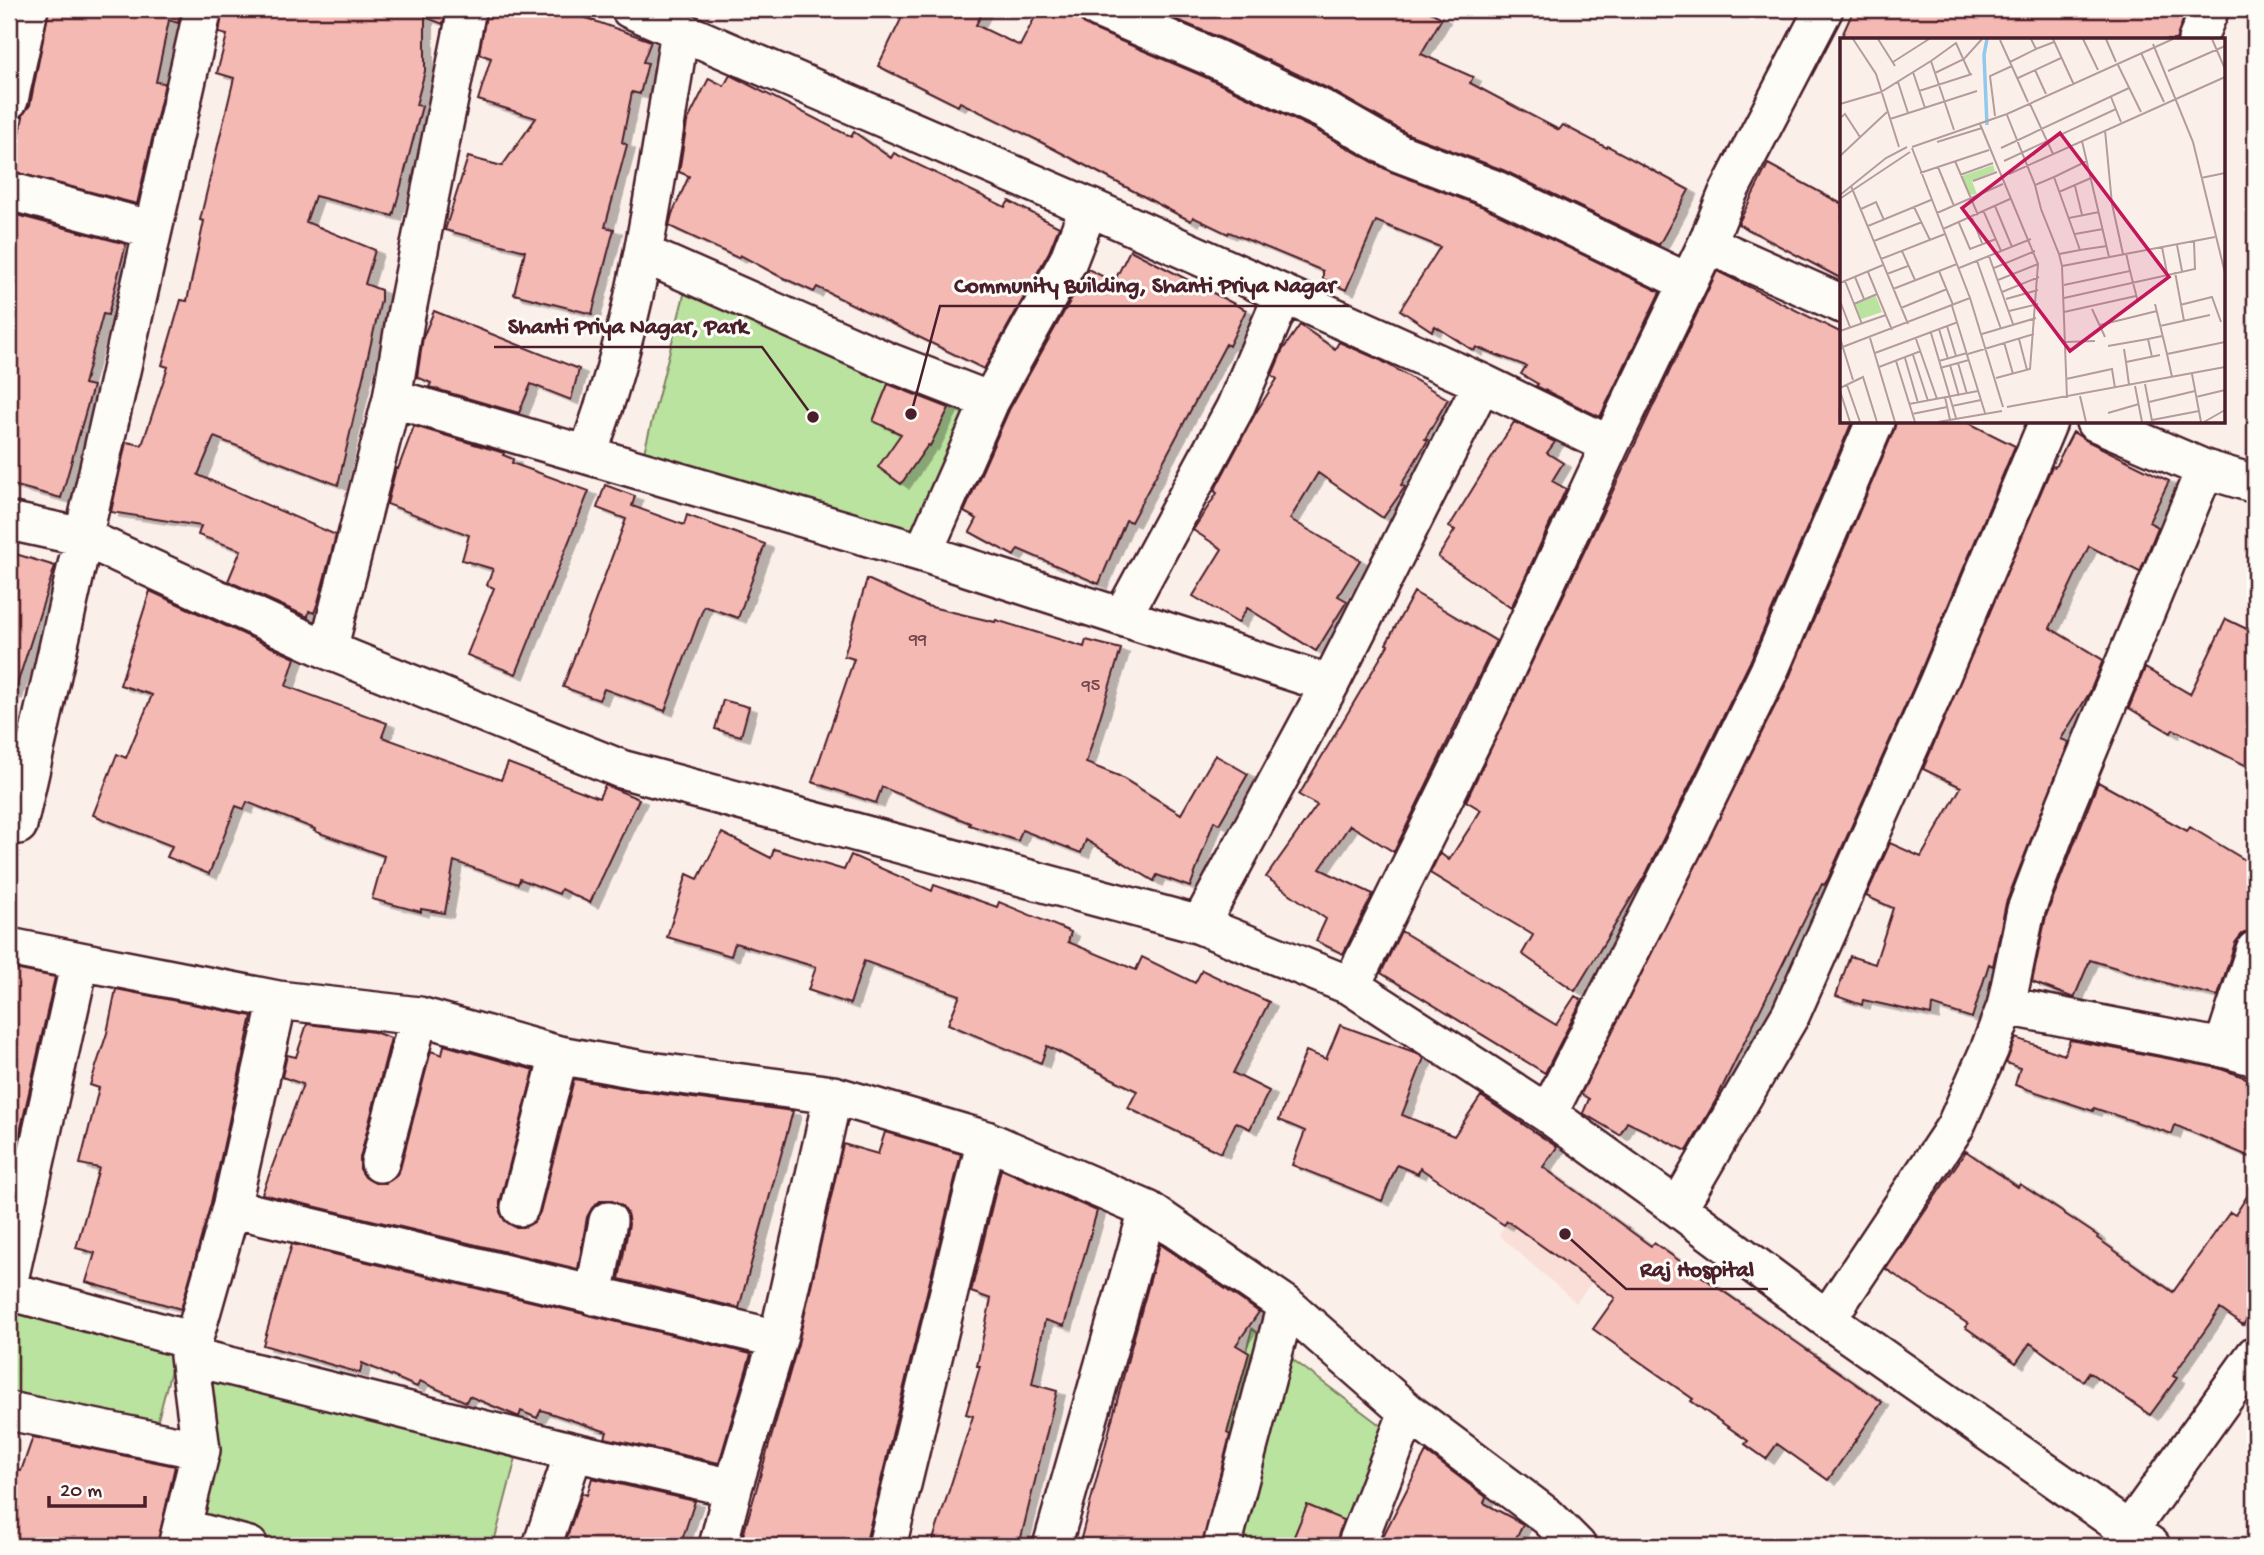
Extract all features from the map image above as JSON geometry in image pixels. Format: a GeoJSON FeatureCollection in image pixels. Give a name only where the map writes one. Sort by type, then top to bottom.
{"type":"FeatureCollection","features":[{"type":"Feature","properties":{"kind":"street"},"geometry":{"type":"LineString","coordinates":[[9,100],[29,9]]}},
{"type":"Feature","properties":{"kind":"street"},"geometry":{"type":"LineString","coordinates":[[18,825],[203,9]]}},
{"type":"Feature","properties":{"kind":"street"},"geometry":{"type":"LineString","coordinates":[[328,650],[392,398],[467,9]]}},
{"type":"Feature","properties":{"kind":"street"},"geometry":{"type":"LineString","coordinates":[[630,9],[1089,207],[1482,383],[1610,444]]}},
{"type":"Feature","properties":{"kind":"street"},"geometry":{"type":"LineString","coordinates":[[1098,9],[1214,58],[1322,109],[1399,153],[1494,189],[1688,282]]}},
{"type":"Feature","properties":{"kind":"street"},"geometry":{"type":"LineString","coordinates":[[1350,986],[1483,719],[1610,444],[1707,244],[1727,195],[1824,9]]}},
{"type":"Feature","properties":{"kind":"street"},"geometry":{"type":"LineString","coordinates":[[2198,38],[2210,9]]}},
{"type":"Feature","properties":{"kind":"street"},"geometry":{"type":"LineString","coordinates":[[587,455],[606,405],[644,254],[680,31]]}},
{"type":"Feature","properties":{"kind":"street"},"geometry":{"type":"LineString","coordinates":[[9,191],[153,230]]}},
{"type":"Feature","properties":{"kind":"street"},"geometry":{"type":"LineString","coordinates":[[923,554],[990,401],[1068,261],[1089,207]]}},
{"type":"Feature","properties":{"kind":"street"},"geometry":{"type":"LineString","coordinates":[[1707,244],[1840,303]]}},
{"type":"Feature","properties":{"kind":"street"},"geometry":{"type":"LineString","coordinates":[[644,254],[884,359],[990,401]]}},
{"type":"Feature","properties":{"kind":"street"},"geometry":{"type":"LineString","coordinates":[[1122,617],[1235,408],[1283,296]]}},
{"type":"Feature","properties":{"kind":"street"},"geometry":{"type":"LineString","coordinates":[[1200,925],[1330,684],[1482,383]]}},
{"type":"Feature","properties":{"kind":"street"},"geometry":{"type":"LineString","coordinates":[[392,398],[923,554],[1330,684]]}},
{"type":"Feature","properties":{"kind":"street"},"geometry":{"type":"LineString","coordinates":[[1548,1114],[1769,671],[1874,424]]}},
{"type":"Feature","properties":{"kind":"street"},"geometry":{"type":"LineString","coordinates":[[1678,1208],[1791,1014],[1938,683],[2047,424]]}},
{"type":"Feature","properties":{"kind":"street"},"geometry":{"type":"LineString","coordinates":[[2100,424],[2205,469],[2255,484]]}},
{"type":"Feature","properties":{"kind":"street"},"geometry":{"type":"LineString","coordinates":[[1827,1319],[1955,1127],[2006,1006],[2030,898],[2071,791],[2205,469]]}},
{"type":"Feature","properties":{"kind":"street"},"geometry":{"type":"LineString","coordinates":[[9,521],[83,537],[328,650],[621,769],[1200,925],[1350,986],[1548,1114],[1827,1319],[2141,1538],[2255,1355]]}},
{"type":"Feature","properties":{"kind":"street"},"geometry":{"type":"LineString","coordinates":[[9,947],[278,1000],[419,1016],[559,1055],[642,1070],[833,1095],[986,1140],[1147,1210],[1286,1305],[1542,1532],[1577,1546]]}},
{"type":"Feature","properties":{"kind":"street"},"geometry":{"type":"LineString","coordinates":[[2006,1006],[2239,1052],[2255,950]]}},
{"type":"Feature","properties":{"kind":"street"},"geometry":{"type":"LineString","coordinates":[[9,1280],[80,961]]}},
{"type":"Feature","properties":{"kind":"street"},"geometry":{"type":"LineString","coordinates":[[249,1546],[180,1537],[201,1450],[190,1349],[231,1208],[278,1000]]}},
{"type":"Feature","properties":{"kind":"street"},"geometry":{"type":"LineString","coordinates":[[380,1163],[419,1016]]}},
{"type":"Feature","properties":{"kind":"street"},"geometry":{"type":"LineString","coordinates":[[520,1207],[559,1055]]}},
{"type":"Feature","properties":{"kind":"street"},"geometry":{"type":"LineString","coordinates":[[718,1546],[778,1339],[833,1095]]}},
{"type":"Feature","properties":{"kind":"street"},"geometry":{"type":"LineString","coordinates":[[887,1546],[986,1140]]}},
{"type":"Feature","properties":{"kind":"street"},"geometry":{"type":"LineString","coordinates":[[231,1208],[778,1339]]}},
{"type":"Feature","properties":{"kind":"street"},"geometry":{"type":"LineString","coordinates":[[1052,1546],[1147,1210]]}},
{"type":"Feature","properties":{"kind":"street"},"geometry":{"type":"LineString","coordinates":[[594,1296],[608,1221]]}},
{"type":"Feature","properties":{"kind":"street"},"geometry":{"type":"LineString","coordinates":[[9,1291],[190,1349],[574,1452],[733,1488]]}},
{"type":"Feature","properties":{"kind":"street"},"geometry":{"type":"LineString","coordinates":[[1222,1546],[1286,1305]]}},
{"type":"Feature","properties":{"kind":"street"},"geometry":{"type":"LineString","coordinates":[[9,1411],[201,1450]]}},
{"type":"Feature","properties":{"kind":"street"},"geometry":{"type":"LineString","coordinates":[[1356,1546],[1408,1412]]}},
{"type":"Feature","properties":{"kind":"street"},"geometry":{"type":"LineString","coordinates":[[541,1546],[574,1452]]}},
{"type":"Feature","properties":{"kind":"shaded area"},"geometry":{"type":"Polygon","coordinates":[[[1539,1166],[1630,1233],[1576,1303],[1499,1235],[1539,1166]]]}},
{"type":"Feature","properties":{"kind":"green space"},"geometry":{"type":"Polygon","coordinates":[[[685,291],[996,428],[940,563],[643,456],[685,291]]]}},
{"type":"Feature","properties":{"kind":"green space"},"geometry":{"type":"Polygon","coordinates":[[[9,1306],[176,1351],[155,1431],[9,1398],[9,1306]]]}},
{"type":"Feature","properties":{"kind":"green space"},"geometry":{"type":"Polygon","coordinates":[[[1252,1329],[1384,1428],[1337,1546],[1194,1546],[1252,1329]]]}},
{"type":"Feature","properties":{"kind":"green space"},"geometry":{"type":"Polygon","coordinates":[[[211,1374],[517,1454],[493,1546],[208,1546],[167,1535],[211,1374]]]}},
{"type":"Feature","properties":{"kind":"building"},"geometry":{"type":"Polygon","coordinates":[[[49,9],[182,9],[178,23],[169,20],[156,82],[165,83],[137,204],[11,171],[21,117],[30,105],[49,9]]]}},
{"type":"Feature","properties":{"kind":"building"},"geometry":{"type":"Polygon","coordinates":[[[223,9],[446,9],[443,24],[425,17],[425,71],[416,105],[422,106],[393,216],[315,196],[306,222],[375,250],[365,284],[381,290],[381,300],[338,485],[214,437],[198,475],[336,535],[318,602],[314,613],[309,611],[308,617],[228,581],[241,550],[198,535],[201,526],[111,512],[126,442],[142,445],[168,367],[162,365],[181,300],[187,301],[204,221],[200,220],[234,78],[217,73],[227,35],[219,33],[223,9]]]}},
{"type":"Feature","properties":{"kind":"building"},"geometry":{"type":"Polygon","coordinates":[[[487,9],[561,9],[651,41],[643,62],[648,63],[640,94],[632,92],[622,142],[627,145],[605,227],[614,229],[592,314],[514,294],[525,251],[445,230],[468,157],[502,166],[536,118],[478,100],[491,58],[479,54],[487,9]]]}},
{"type":"Feature","properties":{"kind":"building"},"geometry":{"type":"Polygon","coordinates":[[[906,9],[984,9],[976,25],[1020,46],[1039,9],[1077,9],[1081,21],[1090,28],[1205,77],[1312,128],[1389,171],[1486,208],[1660,292],[1600,417],[1536,386],[1538,384],[1521,374],[1526,366],[1476,347],[1474,351],[1435,326],[1432,331],[1400,310],[1440,247],[1376,221],[1346,290],[1323,279],[1323,271],[1229,232],[1228,234],[1193,217],[1191,221],[1037,140],[960,102],[958,106],[878,66],[906,9]]]}},
{"type":"Feature","properties":{"kind":"building"},"geometry":{"type":"Polygon","coordinates":[[[1151,9],[1425,9],[1442,18],[1421,54],[1473,77],[1470,83],[1559,130],[1563,125],[1689,190],[1659,245],[1503,170],[1408,134],[1331,90],[1223,39],[1151,9]]]}},
{"type":"Feature","properties":{"kind":"building"},"geometry":{"type":"Polygon","coordinates":[[[1854,9],[2187,9],[2177,38],[1841,38],[1854,9]]]}},
{"type":"Feature","properties":{"kind":"building"},"geometry":{"type":"Polygon","coordinates":[[[730,75],[851,137],[854,132],[891,158],[894,153],[1005,207],[1009,201],[1059,227],[1049,252],[984,369],[817,287],[814,292],[740,255],[738,258],[669,226],[689,176],[679,172],[687,122],[709,78],[724,86],[730,75]]]}},
{"type":"Feature","properties":{"kind":"building"},"geometry":{"type":"Polygon","coordinates":[[[1768,164],[1840,203],[1840,278],[1738,224],[1768,164]]]}},
{"type":"Feature","properties":{"kind":"building"},"geometry":{"type":"Polygon","coordinates":[[[9,213],[126,244],[108,315],[103,314],[84,384],[93,386],[61,498],[9,484],[9,213]]]}},
{"type":"Feature","properties":{"kind":"building"},"geometry":{"type":"Polygon","coordinates":[[[1130,250],[1246,310],[1229,346],[1226,344],[1131,522],[1126,520],[1099,584],[1018,549],[1014,556],[970,532],[977,519],[964,512],[1009,410],[1088,269],[1114,282],[1130,250]]]}},
{"type":"Feature","properties":{"kind":"building"},"geometry":{"type":"Polygon","coordinates":[[[1717,271],[1840,332],[1840,424],[1851,424],[1750,662],[1647,872],[1575,991],[1522,954],[1533,935],[1430,873],[1440,853],[1449,860],[1481,810],[1466,801],[1717,271]]]}},
{"type":"Feature","properties":{"kind":"building"},"geometry":{"type":"Polygon","coordinates":[[[434,311],[579,369],[571,400],[531,384],[519,413],[429,387],[431,383],[417,377],[423,337],[434,311]]]}},
{"type":"Feature","properties":{"kind":"building"},"geometry":{"type":"Polygon","coordinates":[[[1300,325],[1335,349],[1339,342],[1380,360],[1448,399],[1425,439],[1428,440],[1401,485],[1405,487],[1383,518],[1318,473],[1290,519],[1360,560],[1338,596],[1347,601],[1316,651],[1247,608],[1238,623],[1193,596],[1222,549],[1193,530],[1217,493],[1214,491],[1277,379],[1272,375],[1282,351],[1300,325]]]}},
{"type":"Feature","properties":{"kind":"building"},"geometry":{"type":"Polygon","coordinates":[[[888,384],[949,408],[930,446],[928,445],[901,484],[878,467],[901,434],[873,421],[888,384]]]}},
{"type":"Feature","properties":{"kind":"building"},"geometry":{"type":"Polygon","coordinates":[[[1514,422],[1555,442],[1547,453],[1563,463],[1552,481],[1566,489],[1511,608],[1438,557],[1455,530],[1449,527],[1514,422]]]}},
{"type":"Feature","properties":{"kind":"building"},"geometry":{"type":"Polygon","coordinates":[[[1896,424],[1971,424],[2015,446],[1919,675],[1828,879],[1822,884],[1716,1100],[1687,1151],[1627,1122],[1620,1135],[1583,1113],[1589,1099],[1581,1094],[1788,680],[1896,424]]]}},
{"type":"Feature","properties":{"kind":"building"},"geometry":{"type":"Polygon","coordinates":[[[414,426],[504,453],[503,455],[513,459],[512,463],[589,491],[516,674],[467,655],[494,588],[487,585],[493,569],[462,560],[469,535],[387,504],[396,468],[398,469],[414,426]]]}},
{"type":"Feature","properties":{"kind":"building"},"geometry":{"type":"Polygon","coordinates":[[[2073,432],[2169,481],[2149,522],[2158,527],[2140,572],[2089,546],[2050,628],[2103,660],[2090,692],[2061,739],[2069,742],[2006,903],[1993,966],[1989,964],[1972,1018],[1932,1005],[1931,1015],[1863,1000],[1862,1005],[1836,996],[1850,956],[1875,964],[1893,908],[1866,896],[1890,843],[1921,857],[1961,787],[1923,769],[2052,466],[2055,467],[2073,432]]]}},
{"type":"Feature","properties":{"kind":"building"},"geometry":{"type":"Polygon","coordinates":[[[605,485],[635,496],[632,506],[684,525],[687,515],[765,544],[738,618],[704,606],[665,711],[604,689],[599,700],[563,687],[626,519],[597,508],[605,485]]]}},
{"type":"Feature","properties":{"kind":"building"},"geometry":{"type":"Polygon","coordinates":[[[9,552],[55,566],[14,694],[9,693],[9,552]]]}},
{"type":"Feature","properties":{"kind":"building"},"geometry":{"type":"Polygon","coordinates":[[[867,579],[927,606],[995,622],[996,620],[1084,647],[1086,640],[1121,649],[1086,763],[1119,776],[1181,814],[1215,755],[1248,774],[1219,824],[1214,821],[1190,887],[1157,875],[1154,881],[1086,840],[1081,853],[1022,830],[1018,841],[969,825],[970,823],[882,787],[876,803],[812,782],[854,659],[844,656],[867,579]]]}},
{"type":"Feature","properties":{"kind":"building"},"geometry":{"type":"Polygon","coordinates":[[[150,591],[295,658],[286,686],[387,723],[382,737],[501,780],[508,763],[599,798],[605,785],[639,799],[590,903],[561,889],[559,894],[520,879],[518,884],[454,861],[445,913],[421,909],[421,912],[372,899],[384,856],[314,831],[315,829],[247,802],[244,809],[236,806],[209,874],[167,857],[172,846],[93,815],[117,754],[126,758],[152,695],[120,685],[150,591]]]}},
{"type":"Feature","properties":{"kind":"building"},"geometry":{"type":"Polygon","coordinates":[[[1414,592],[1496,641],[1394,852],[1350,825],[1320,869],[1373,894],[1343,954],[1316,941],[1326,919],[1266,877],[1317,805],[1299,795],[1388,645],[1386,644],[1414,592]]]}},
{"type":"Feature","properties":{"kind":"building"},"geometry":{"type":"Polygon","coordinates":[[[2226,619],[2255,633],[2255,770],[2173,729],[2171,733],[2129,708],[2145,668],[2190,694],[2226,619]]]}},
{"type":"Feature","properties":{"kind":"building"},"geometry":{"type":"Polygon","coordinates":[[[723,700],[749,707],[741,736],[715,729],[723,700]]]}},
{"type":"Feature","properties":{"kind":"building"},"geometry":{"type":"Polygon","coordinates":[[[2098,782],[2187,831],[2190,827],[2255,866],[2255,930],[2242,934],[2235,943],[2218,996],[2090,960],[2074,998],[2032,982],[2046,916],[2098,782]]]}},
{"type":"Feature","properties":{"kind":"building"},"geometry":{"type":"Polygon","coordinates":[[[722,833],[771,858],[774,849],[844,870],[851,855],[932,891],[934,885],[997,907],[999,902],[1071,932],[1068,942],[1136,970],[1142,957],[1195,983],[1202,970],[1269,1002],[1233,1073],[1269,1091],[1250,1129],[1236,1122],[1221,1153],[1128,1108],[1137,1091],[1047,1046],[1041,1063],[948,1024],[960,995],[864,961],[850,1004],[808,990],[816,967],[735,943],[731,956],[667,937],[687,874],[698,879],[722,833]]]}},
{"type":"Feature","properties":{"kind":"building"},"geometry":{"type":"Polygon","coordinates":[[[1401,931],[1556,1025],[1575,996],[1582,1000],[1545,1073],[1381,973],[1401,931]]]}},
{"type":"Feature","properties":{"kind":"building"},"geometry":{"type":"Polygon","coordinates":[[[9,968],[55,977],[16,1150],[9,1149],[9,968]]]}},
{"type":"Feature","properties":{"kind":"building"},"geometry":{"type":"Polygon","coordinates":[[[116,989],[252,1016],[211,1203],[181,1309],[86,1282],[95,1253],[76,1248],[99,1168],[80,1164],[99,1088],[90,1085],[107,1033],[116,989]]]}},
{"type":"Feature","properties":{"kind":"building"},"geometry":{"type":"Polygon","coordinates":[[[307,1024],[374,1032],[391,1038],[360,1158],[360,1169],[365,1177],[375,1183],[386,1183],[395,1177],[400,1169],[431,1051],[442,1055],[444,1045],[534,1070],[500,1202],[500,1212],[505,1221],[515,1227],[525,1227],[534,1222],[540,1212],[574,1079],[639,1091],[793,1111],[739,1308],[619,1279],[629,1224],[627,1213],[622,1206],[612,1201],[600,1201],[587,1217],[578,1269],[262,1194],[303,1084],[282,1077],[287,1055],[296,1057],[307,1024]]]}},
{"type":"Feature","properties":{"kind":"building"},"geometry":{"type":"Polygon","coordinates":[[[1340,1025],[1424,1058],[1402,1115],[1454,1136],[1481,1096],[1557,1147],[1543,1167],[1651,1246],[1654,1243],[1882,1402],[1828,1480],[1777,1444],[1766,1459],[1745,1444],[1748,1441],[1691,1401],[1693,1399],[1593,1329],[1615,1298],[1507,1221],[1504,1225],[1420,1168],[1418,1174],[1397,1165],[1382,1201],[1292,1165],[1305,1131],[1279,1120],[1306,1051],[1326,1059],[1340,1025]]]}},
{"type":"Feature","properties":{"kind":"building"},"geometry":{"type":"Polygon","coordinates":[[[2016,1038],[2064,1055],[2070,1040],[2218,1068],[2255,1081],[2255,1159],[2175,1125],[2172,1134],[2015,1085],[2020,1068],[2006,1063],[2016,1038]]]}},
{"type":"Feature","properties":{"kind":"building"},"geometry":{"type":"Polygon","coordinates":[[[885,1132],[961,1154],[865,1546],[740,1546],[798,1344],[843,1144],[878,1154],[885,1132]]]}},
{"type":"Feature","properties":{"kind":"building"},"geometry":{"type":"Polygon","coordinates":[[[1966,1151],[2018,1187],[2020,1184],[2098,1236],[2097,1238],[2173,1292],[2230,1212],[2235,1215],[2255,1184],[2255,1307],[2243,1325],[2220,1309],[2173,1376],[2177,1378],[2150,1415],[2089,1372],[2083,1381],[2030,1343],[2016,1363],[1965,1327],[1968,1324],[1886,1269],[1966,1151]]]}},
{"type":"Feature","properties":{"kind":"building"},"geometry":{"type":"Polygon","coordinates":[[[1001,1169],[1097,1211],[1064,1326],[1045,1320],[1032,1384],[1057,1391],[1019,1546],[931,1546],[973,1416],[966,1414],[980,1366],[977,1366],[991,1299],[971,1292],[1001,1169]]]}},
{"type":"Feature","properties":{"kind":"building"},"geometry":{"type":"Polygon","coordinates":[[[292,1244],[751,1354],[719,1463],[605,1438],[607,1432],[541,1410],[537,1418],[521,1411],[519,1417],[469,1396],[466,1402],[420,1381],[417,1387],[362,1363],[360,1373],[263,1345],[292,1244]]]}},
{"type":"Feature","properties":{"kind":"building"},"geometry":{"type":"Polygon","coordinates":[[[1160,1244],[1259,1312],[1236,1345],[1249,1353],[1227,1433],[1230,1435],[1202,1546],[1079,1546],[1129,1355],[1160,1244]]]}},
{"type":"Feature","properties":{"kind":"building"},"geometry":{"type":"Polygon","coordinates":[[[33,1437],[175,1466],[157,1546],[9,1546],[9,1467],[21,1471],[33,1437]]]}},
{"type":"Feature","properties":{"kind":"building"},"geometry":{"type":"Polygon","coordinates":[[[1426,1452],[1486,1497],[1484,1503],[1523,1524],[1512,1546],[1378,1546],[1426,1452]]]}},
{"type":"Feature","properties":{"kind":"building"},"geometry":{"type":"Polygon","coordinates":[[[592,1478],[695,1501],[680,1546],[564,1546],[582,1493],[587,1495],[592,1478]]]}},
{"type":"Feature","properties":{"kind":"building"},"geometry":{"type":"Polygon","coordinates":[[[1307,1505],[1343,1520],[1335,1546],[1290,1546],[1307,1505]]]}},
{"type":"Feature","properties":{"kind":"place","name":"Community Building, Shanti Priya Nagar"},"geometry":{"type":"Point","coordinates":[911,414]}},
{"type":"Feature","properties":{"kind":"place","name":"Shanti Priya Nagar, Park"},"geometry":{"type":"Point","coordinates":[813,417]}},
{"type":"Feature","properties":{"kind":"place","name":"Raj Hospital"},"geometry":{"type":"Point","coordinates":[1565,1234]}}]}
